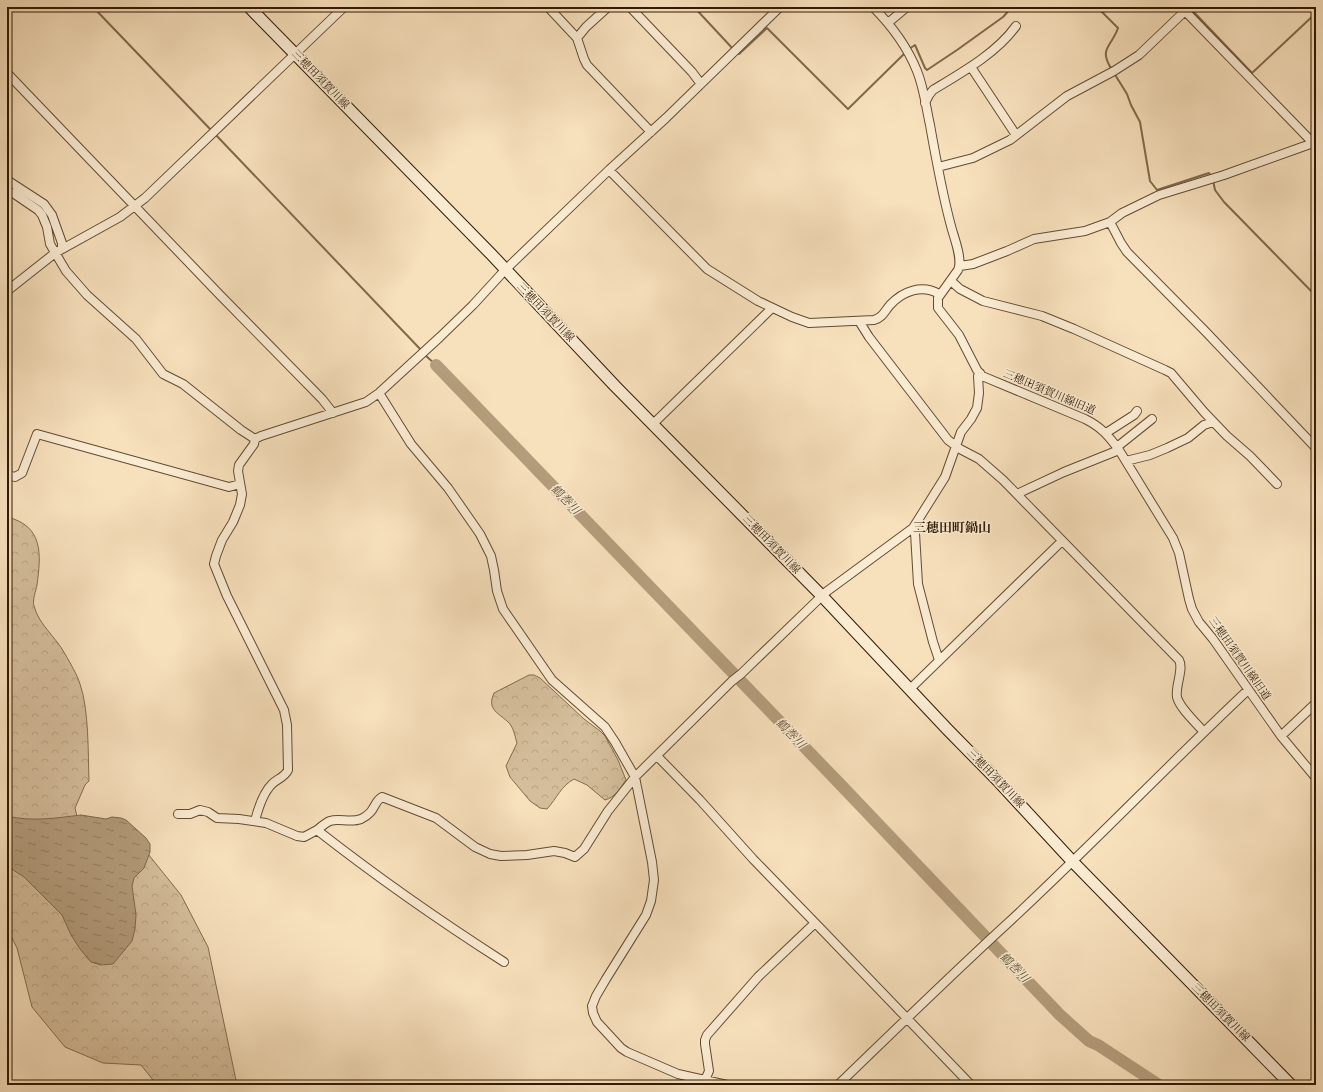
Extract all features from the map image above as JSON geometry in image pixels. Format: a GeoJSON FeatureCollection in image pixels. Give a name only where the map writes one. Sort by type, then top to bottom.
{"type":"FeatureCollection","features":[{"type":"Feature","properties":{"kind":"main road","name":"三穂田須賀川線"},"geometry":{"type":"LineString","coordinates":[[249,7],[491,254],[653,424],[822,596],[1072,861],[1291,1085]]}},
{"type":"Feature","properties":{"kind":"street"},"geometry":{"type":"LineString","coordinates":[[7,291],[58,251],[98,230],[136,206],[344,7]]}},
{"type":"Feature","properties":{"kind":"street"},"geometry":{"type":"LineString","coordinates":[[548,7],[577,38],[587,65],[651,132]]}},
{"type":"Feature","properties":{"kind":"street"},"geometry":{"type":"LineString","coordinates":[[577,38],[586,27],[608,7]]}},
{"type":"Feature","properties":{"kind":"street"},"geometry":{"type":"LineString","coordinates":[[630,7],[692,72],[701,84]]}},
{"type":"Feature","properties":{"kind":"street"},"geometry":{"type":"LineString","coordinates":[[255,439],[366,402],[378,393],[405,370],[473,306],[505,270],[780,7]]}},
{"type":"Feature","properties":{"kind":"street"},"geometry":{"type":"LineString","coordinates":[[609,170],[707,269],[758,301],[809,323],[871,321],[880,318],[894,301],[910,291],[923,289],[939,294],[951,281],[960,266],[960,257],[946,209],[926,103],[918,72],[906,46],[888,22],[873,7]]}},
{"type":"Feature","properties":{"kind":"street"},"geometry":{"type":"LineString","coordinates":[[888,22],[907,7]]}},
{"type":"Feature","properties":{"kind":"street"},"geometry":{"type":"LineString","coordinates":[[938,167],[973,158],[1001,145],[1068,96],[1114,71],[1139,55],[1183,9],[1315,144],[1159,195],[1122,213],[1110,222],[1085,231],[1034,239],[980,261],[960,266]]}},
{"type":"Feature","properties":{"kind":"street"},"geometry":{"type":"LineString","coordinates":[[926,103],[933,90],[971,67],[1010,35],[1016,26]]}},
{"type":"Feature","properties":{"kind":"street"},"geometry":{"type":"LineString","coordinates":[[971,67],[1016,135]]}},
{"type":"Feature","properties":{"kind":"street"},"geometry":{"type":"LineString","coordinates":[[7,73],[322,399],[333,413]]}},
{"type":"Feature","properties":{"kind":"street"},"geometry":{"type":"LineString","coordinates":[[7,180],[41,201],[49,210],[62,243],[58,251]]}},
{"type":"Feature","properties":{"kind":"street"},"geometry":{"type":"LineString","coordinates":[[7,193],[13,193],[38,210],[45,221],[50,244],[58,251],[66,271],[87,295],[136,339],[163,374],[187,387],[241,430],[255,439]]}},
{"type":"Feature","properties":{"kind":"street"},"geometry":{"type":"LineString","coordinates":[[1110,222],[1120,243],[1127,252],[1316,448]]}},
{"type":"Feature","properties":{"kind":"street"},"geometry":{"type":"LineString","coordinates":[[951,281],[960,289],[983,301],[1042,316],[1171,373],[1213,422],[1250,456],[1276,484]]}},
{"type":"Feature","properties":{"kind":"street","name":"三穂田須賀川線旧道"},"geometry":{"type":"LineString","coordinates":[[939,294],[937,301],[938,308],[959,335],[973,364],[980,373],[992,381],[1035,397],[1085,419],[1101,428],[1118,448],[1176,544],[1192,609],[1199,622],[1213,639],[1281,736],[1316,778]]}},
{"type":"Feature","properties":{"kind":"street"},"geometry":{"type":"LineString","coordinates":[[653,424],[772,308]]}},
{"type":"Feature","properties":{"kind":"street"},"geometry":{"type":"LineString","coordinates":[[859,321],[869,337],[948,440],[979,459],[1017,494],[1179,660],[1181,665],[1177,686],[1177,698],[1182,708],[1203,731]]}},
{"type":"Feature","properties":{"kind":"street"},"geometry":{"type":"LineString","coordinates":[[178,814],[190,814],[200,810],[208,812],[217,818],[255,821],[277,827],[297,836],[304,836],[331,821],[353,820],[362,818],[372,813],[379,799],[382,797],[436,818],[475,847],[490,854],[501,856],[527,855],[554,851],[576,857],[584,849],[608,811],[635,777],[732,681],[822,596],[852,572],[913,528],[945,477],[961,432],[974,415],[979,404],[978,376],[980,373]]}},
{"type":"Feature","properties":{"kind":"street"},"geometry":{"type":"LineString","coordinates":[[378,393],[411,444],[448,488],[480,534],[490,556],[497,591],[503,609],[552,680],[605,728],[615,742],[635,777],[652,862],[654,880],[651,901],[646,915],[596,996],[593,1003],[593,1013],[597,1022],[603,1030],[627,1052],[678,1074],[727,1085]]}},
{"type":"Feature","properties":{"kind":"street"},"geometry":{"type":"LineString","coordinates":[[1106,433],[1134,415],[1137,411]]}},
{"type":"Feature","properties":{"kind":"street"},"geometry":{"type":"LineString","coordinates":[[1017,494],[1118,448],[1152,419]]}},
{"type":"Feature","properties":{"kind":"street"},"geometry":{"type":"LineString","coordinates":[[1126,461],[1150,456],[1188,438],[1204,425],[1213,422]]}},
{"type":"Feature","properties":{"kind":"street"},"geometry":{"type":"LineString","coordinates":[[7,475],[15,477],[22,473],[37,434],[229,487],[240,484]]}},
{"type":"Feature","properties":{"kind":"street"},"geometry":{"type":"LineString","coordinates":[[255,439],[254,444],[239,463],[238,471],[242,494],[238,510],[222,540],[214,564],[227,596],[284,710],[287,724],[288,770],[285,775],[268,789],[255,821]]}},
{"type":"Feature","properties":{"kind":"street"},"geometry":{"type":"LineString","coordinates":[[913,528],[915,535],[918,584],[932,642],[939,660]]}},
{"type":"Feature","properties":{"kind":"street"},"geometry":{"type":"LineString","coordinates":[[910,689],[1062,541]]}},
{"type":"Feature","properties":{"kind":"street"},"geometry":{"type":"LineString","coordinates":[[838,1085],[1072,861],[1203,731],[1248,690]]}},
{"type":"Feature","properties":{"kind":"street"},"geometry":{"type":"LineString","coordinates":[[1281,736],[1316,703]]}},
{"type":"Feature","properties":{"kind":"street"},"geometry":{"type":"LineString","coordinates":[[657,756],[700,800],[753,860],[815,922],[971,1085]]}},
{"type":"Feature","properties":{"kind":"street"},"geometry":{"type":"LineString","coordinates":[[317,830],[408,897],[472,942],[504,962]]}},
{"type":"Feature","properties":{"kind":"street"},"geometry":{"type":"LineString","coordinates":[[705,1080],[709,1070],[705,1044],[705,1040],[708,1035],[758,977],[815,922]]}},
{"type":"Feature","properties":{"kind":"green space"},"geometry":{"type":"Polygon","coordinates":[[[7,517],[19,521],[28,527],[34,535],[39,553],[37,585],[34,598],[36,613],[71,665],[79,680],[83,694],[88,731],[89,781],[85,785],[75,808],[78,821],[140,844],[181,895],[208,947],[237,1085],[157,1085],[141,1065],[103,1063],[65,1047],[32,1007],[17,948],[7,928],[7,517]]]}},
{"type":"Feature","properties":{"kind":"green space"},"geometry":{"type":"Polygon","coordinates":[[[529,675],[534,675],[540,678],[584,719],[605,736],[618,760],[626,780],[617,792],[609,799],[605,800],[587,785],[574,779],[562,789],[547,809],[540,808],[530,801],[510,777],[506,766],[517,743],[510,724],[493,708],[492,699],[494,693],[529,675]]]}},
{"type":"Feature","properties":{"kind":"water"},"geometry":{"type":"Polygon","coordinates":[[[81,815],[106,819],[112,817],[121,818],[126,820],[146,838],[150,844],[150,852],[144,868],[134,878],[132,886],[136,915],[132,941],[113,964],[101,965],[91,962],[71,935],[62,915],[24,877],[7,866],[7,816],[35,819],[81,815]]]}},
{"type":"Feature","properties":{"kind":"waterway"},"geometry":{"type":"LineString","coordinates":[[93,7],[211,130]]}},
{"type":"Feature","properties":{"kind":"waterway"},"geometry":{"type":"LineString","coordinates":[[694,7],[734,50]]}},
{"type":"Feature","properties":{"kind":"waterway"},"geometry":{"type":"LineString","coordinates":[[909,49],[915,45],[927,70],[1003,17],[1012,7]]}},
{"type":"Feature","properties":{"kind":"waterway"},"geometry":{"type":"LineString","coordinates":[[1097,7],[1118,28],[1106,52],[1106,57],[1112,70]]}},
{"type":"Feature","properties":{"kind":"waterway"},"geometry":{"type":"LineString","coordinates":[[1189,7],[1252,73],[1316,13]]}},
{"type":"Feature","properties":{"kind":"waterway"},"geometry":{"type":"LineString","coordinates":[[737,53],[739,54],[767,28],[848,109],[906,52]]}},
{"type":"Feature","properties":{"kind":"waterway"},"geometry":{"type":"LineString","coordinates":[[1114,73],[1127,94],[1140,122],[1150,181],[1157,190],[1209,173],[1211,176]]}},
{"type":"Feature","properties":{"kind":"waterway"},"geometry":{"type":"LineString","coordinates":[[214,133],[422,351]]}},
{"type":"Feature","properties":{"kind":"waterway"},"geometry":{"type":"LineString","coordinates":[[1213,180],[1215,190],[1224,202],[1316,296]]}},
{"type":"Feature","properties":{"kind":"waterway"},"geometry":{"type":"LineString","coordinates":[[425,355],[436,365]]}},
{"type":"Feature","properties":{"kind":"waterway","name":"鶴巻川"},"geometry":{"type":"LineString","coordinates":[[436,365],[840,784],[1059,1014],[1089,1041],[1098,1045],[1159,1085]]}},
{"type":"Feature","properties":{"kind":"district","name":"三穂田町鍋山"},"geometry":{"type":"Point","coordinates":[952,528]}}]}
